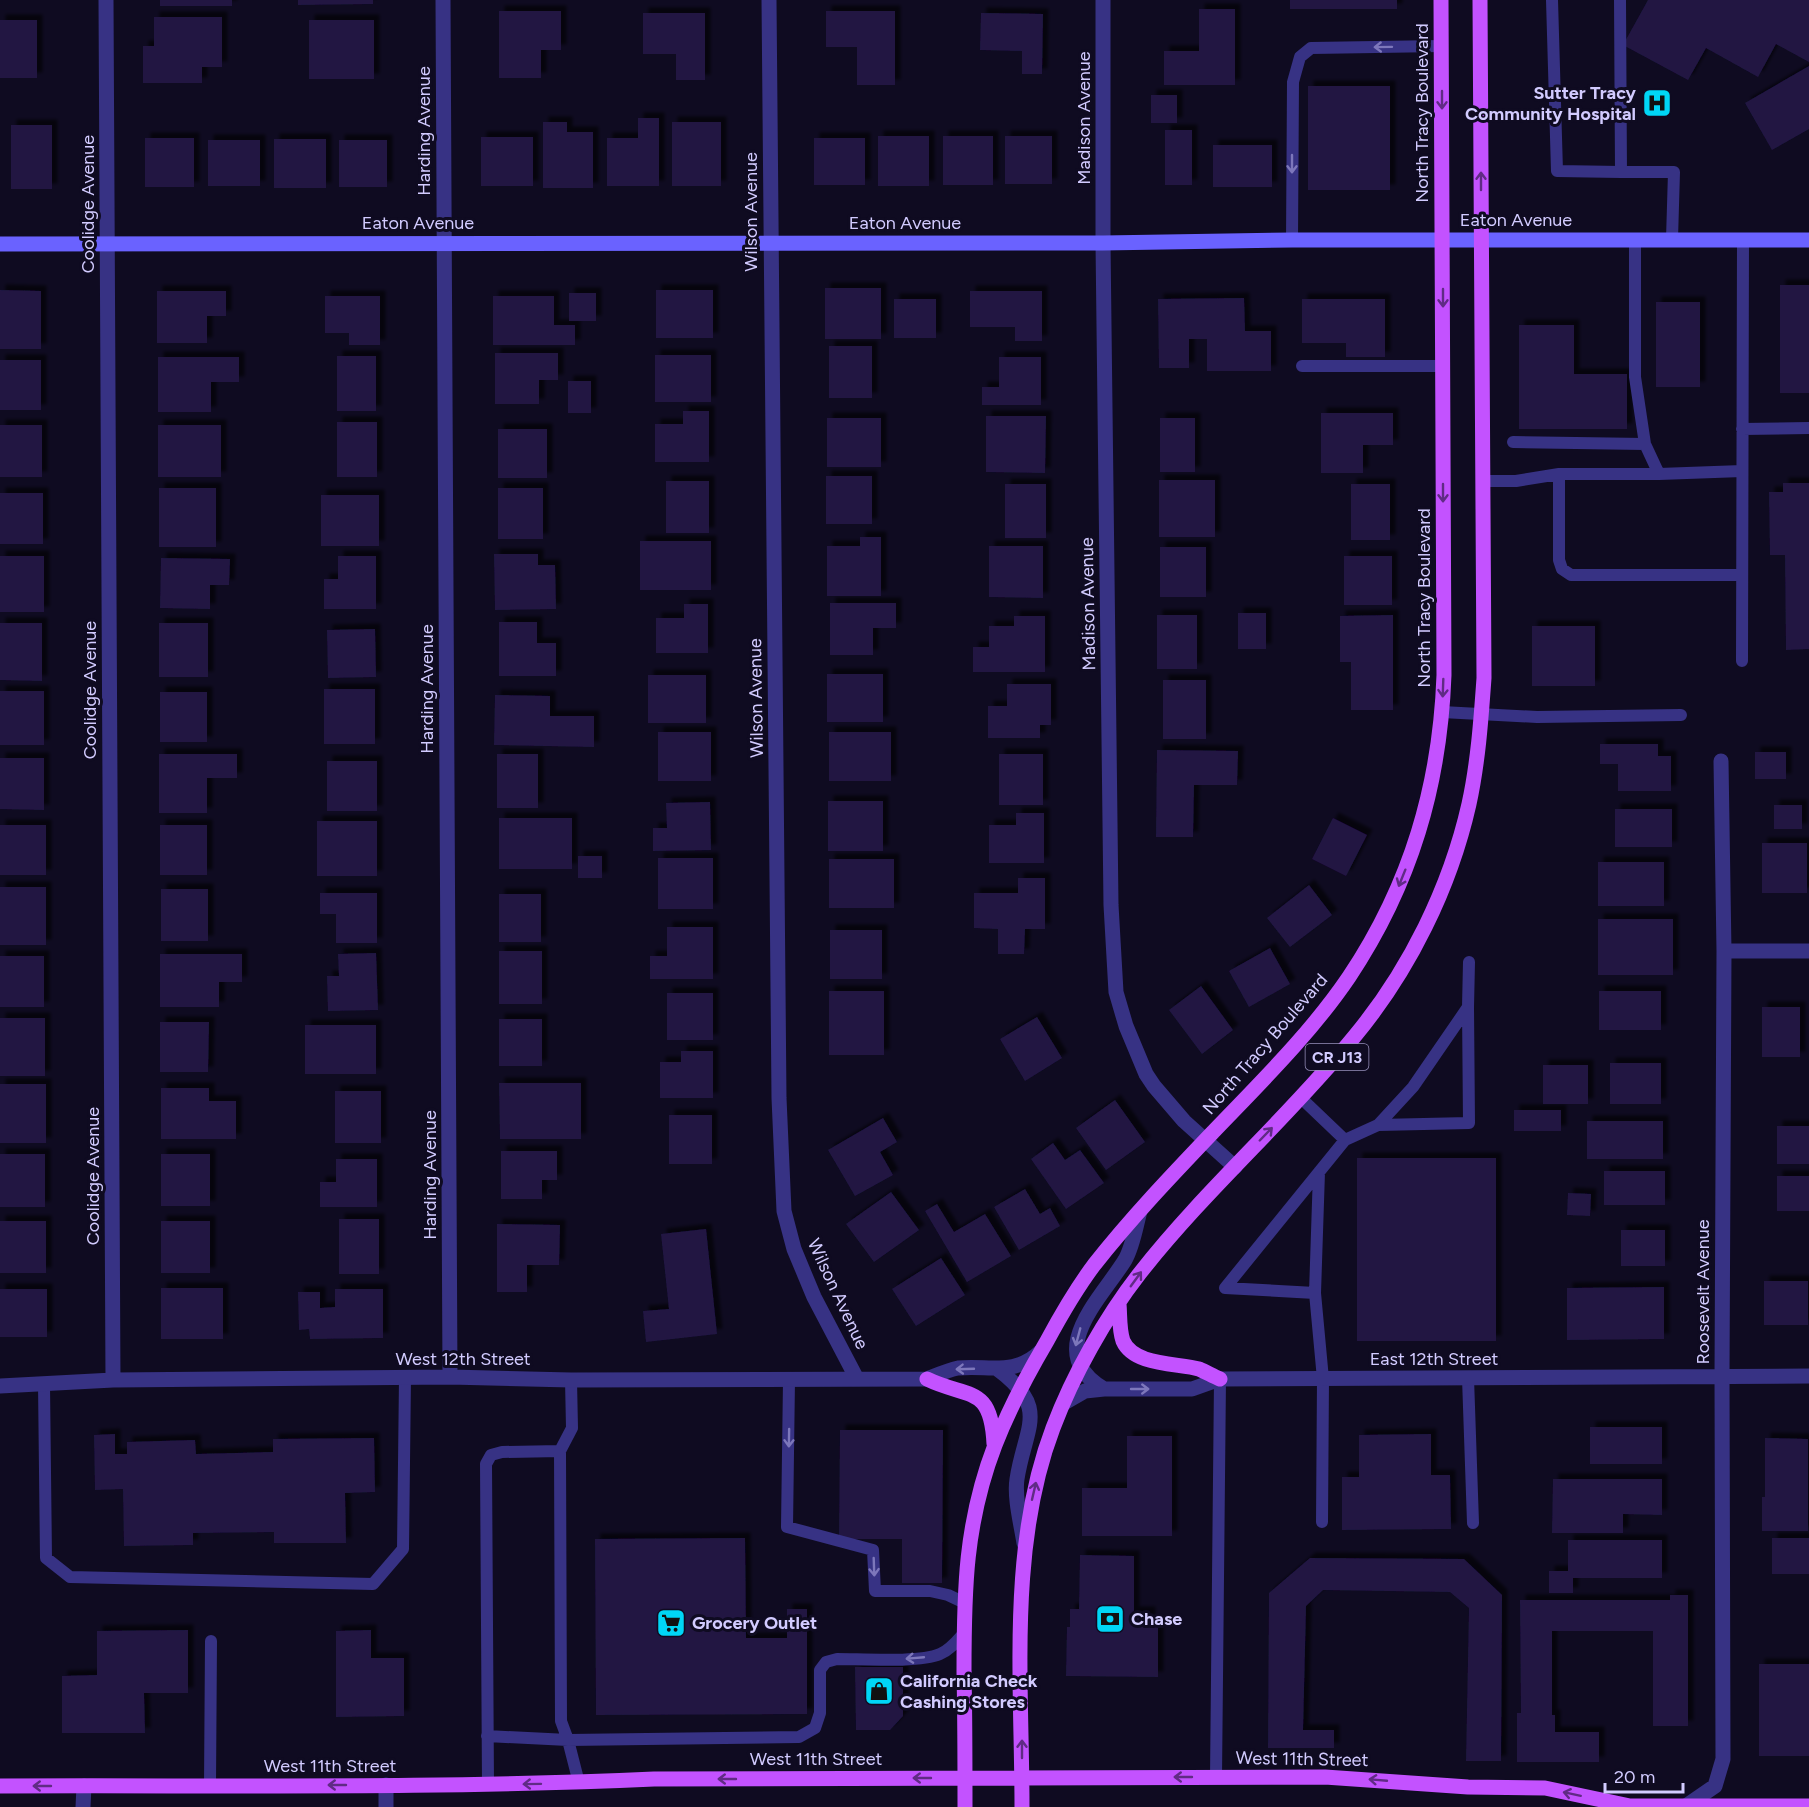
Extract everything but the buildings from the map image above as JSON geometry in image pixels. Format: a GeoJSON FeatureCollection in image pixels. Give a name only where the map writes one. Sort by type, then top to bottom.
{"type":"FeatureCollection","features":[{"type":"Feature","properties":{"kind":"main road","name":"North Tracy Boulevard"},"geometry":{"type":"LineString","coordinates":[[965,1807],[966,1567],[973,1521],[985,1474],[1020,1390],[1040,1352],[1092,1268],[1140,1210],[1310,1027],[1348,979],[1400,884],[1419,834],[1436,764],[1442,712],[1444,656],[1441,0]]}},
{"type":"Feature","properties":{"kind":"main road","name":"CR J13"},"geometry":{"type":"LineString","coordinates":[[1022,1807],[1021,1634],[1024,1549],[1034,1492],[1043,1459],[1064,1403],[1082,1367],[1139,1274],[1235,1167],[1301,1098],[1375,1010],[1405,963],[1428,920],[1450,867],[1468,807],[1482,715],[1484,655],[1480,0]]}},
{"type":"Feature","properties":{"kind":"main road"},"geometry":{"type":"LineString","coordinates":[[1119,1304],[1123,1340],[1127,1346],[1148,1359],[1198,1369],[1220,1379]]}},
{"type":"Feature","properties":{"kind":"main road"},"geometry":{"type":"LineString","coordinates":[[927,1379],[979,1398],[988,1410],[993,1425],[994,1448]]}},
{"type":"Feature","properties":{"kind":"main road","name":"West 11th Street"},"geometry":{"type":"LineString","coordinates":[[0,1786],[488,1784],[654,1779],[1354,1778],[1468,1787],[1545,1788],[1627,1807],[1809,1806]]}},
{"type":"Feature","properties":{"kind":"street","name":"Coolidge Avenue"},"geometry":{"type":"LineString","coordinates":[[106,0],[113,1380]]}},
{"type":"Feature","properties":{"kind":"street","name":"Harding Avenue"},"geometry":{"type":"LineString","coordinates":[[443,0],[450,1377]]}},
{"type":"Feature","properties":{"kind":"street","name":"Wilson Avenue"},"geometry":{"type":"LineString","coordinates":[[769,0],[779,1098],[784,1211],[794,1249],[814,1297],[857,1379]]}},
{"type":"Feature","properties":{"kind":"street","name":"Madison Avenue"},"geometry":{"type":"LineString","coordinates":[[1103,0],[1103,243],[1111,905],[1116,992],[1126,1026],[1146,1074],[1184,1121],[1235,1167]]}},
{"type":"Feature","properties":{"kind":"street","name":"Eaton Avenue"},"geometry":{"type":"LineString","coordinates":[[0,244],[1809,240]]}},
{"type":"Feature","properties":{"kind":"street","name":"Roosevelt Avenue"},"geometry":{"type":"LineString","coordinates":[[1686,1806],[1715,1786],[1723,1759],[1724,951],[1721,761]]}},
{"type":"Feature","properties":{"kind":"street"},"geometry":{"type":"LineString","coordinates":[[1724,951],[1809,951]]}},
{"type":"Feature","properties":{"kind":"street"},"geometry":{"type":"LineString","coordinates":[[1104,1389],[1092,1382],[1082,1367],[1076,1352],[1076,1338],[1080,1327],[1126,1259],[1140,1210]]}},
{"type":"Feature","properties":{"kind":"street"},"geometry":{"type":"LineString","coordinates":[[927,1379],[958,1368],[996,1368],[1025,1364],[1040,1352]]}},
{"type":"Feature","properties":{"kind":"street"},"geometry":{"type":"LineString","coordinates":[[996,1368],[1008,1376],[1020,1390],[1027,1401],[1031,1423],[1016,1487],[1024,1549]]}},
{"type":"Feature","properties":{"kind":"street","name":"East 12th Street"},"geometry":{"type":"LineString","coordinates":[[1064,1403],[1085,1391],[1192,1389],[1220,1379],[1809,1376]]}},
{"type":"Feature","properties":{"kind":"street","name":"West 12th Street"},"geometry":{"type":"LineString","coordinates":[[0,1386],[113,1380],[405,1377],[571,1380],[927,1379]]}},
{"type":"Feature","properties":{"kind":"street"},"geometry":{"type":"LineString","coordinates":[[386,1785],[386,1807]]}},
{"type":"Feature","properties":{"kind":"street"},"geometry":{"type":"LineString","coordinates":[[83,1807],[84,1786]]}},
{"type":"Feature","properties":{"kind":"lane"},"geometry":{"type":"LineString","coordinates":[[1552,0],[1557,171],[1674,172],[1672,240]]}},
{"type":"Feature","properties":{"kind":"lane"},"geometry":{"type":"LineString","coordinates":[[1620,0],[1621,172]]}},
{"type":"Feature","properties":{"kind":"lane"},"geometry":{"type":"LineString","coordinates":[[1292,240],[1293,82],[1300,57],[1311,48],[1441,46]]}},
{"type":"Feature","properties":{"kind":"lane"},"geometry":{"type":"LineString","coordinates":[[1635,239],[1635,377],[1645,444],[1659,474]]}},
{"type":"Feature","properties":{"kind":"lane"},"geometry":{"type":"LineString","coordinates":[[1742,661],[1743,240]]}},
{"type":"Feature","properties":{"kind":"lane"},"geometry":{"type":"LineString","coordinates":[[1302,366],[1443,366]]}},
{"type":"Feature","properties":{"kind":"lane"},"geometry":{"type":"LineString","coordinates":[[1742,429],[1809,428]]}},
{"type":"Feature","properties":{"kind":"lane"},"geometry":{"type":"LineString","coordinates":[[1513,442],[1645,444]]}},
{"type":"Feature","properties":{"kind":"lane"},"geometry":{"type":"LineString","coordinates":[[1484,481],[1516,481],[1559,474],[1742,471]]}},
{"type":"Feature","properties":{"kind":"lane"},"geometry":{"type":"LineString","coordinates":[[1559,474],[1559,560],[1562,569],[1571,575],[1742,574]]}},
{"type":"Feature","properties":{"kind":"lane"},"geometry":{"type":"LineString","coordinates":[[1442,712],[1537,717],[1681,715]]}},
{"type":"Feature","properties":{"kind":"lane"},"geometry":{"type":"LineString","coordinates":[[1378,1125],[1469,1123],[1469,962]]}},
{"type":"Feature","properties":{"kind":"lane"},"geometry":{"type":"LineString","coordinates":[[1315,1293],[1225,1288],[1345,1140],[1378,1125],[1413,1087],[1468,1006]]}},
{"type":"Feature","properties":{"kind":"lane"},"geometry":{"type":"LineString","coordinates":[[1301,1098],[1345,1140]]}},
{"type":"Feature","properties":{"kind":"lane"},"geometry":{"type":"LineString","coordinates":[[1319,1172],[1315,1293],[1323,1379],[1322,1522]]}},
{"type":"Feature","properties":{"kind":"lane"},"geometry":{"type":"LineString","coordinates":[[44,1384],[46,1558],[70,1577],[373,1584],[403,1549],[405,1377]]}},
{"type":"Feature","properties":{"kind":"lane"},"geometry":{"type":"LineString","coordinates":[[1468,1378],[1473,1523]]}},
{"type":"Feature","properties":{"kind":"lane"},"geometry":{"type":"LineString","coordinates":[[1216,1777],[1220,1379]]}},
{"type":"Feature","properties":{"kind":"lane"},"geometry":{"type":"LineString","coordinates":[[571,1380],[572,1428],[560,1451],[561,1721],[579,1783]]}},
{"type":"Feature","properties":{"kind":"lane"},"geometry":{"type":"LineString","coordinates":[[789,1380],[787,1527],[873,1550],[875,1591],[930,1591],[948,1595],[965,1603]]}},
{"type":"Feature","properties":{"kind":"lane"},"geometry":{"type":"LineString","coordinates":[[488,1784],[486,1464],[491,1455],[502,1452],[560,1451]]}},
{"type":"Feature","properties":{"kind":"lane"},"geometry":{"type":"LineString","coordinates":[[487,1736],[568,1740],[799,1737],[815,1728],[820,1713],[820,1670],[826,1662],[837,1659],[915,1659],[939,1655],[952,1646],[964,1633]]}},
{"type":"Feature","properties":{"kind":"lane"},"geometry":{"type":"LineString","coordinates":[[210,1786],[211,1641]]}},
{"type":"Feature","properties":{"kind":"place","name":"Sutter Tracy Community Hospital"},"geometry":{"type":"Point","coordinates":[1657,103]}},
{"type":"Feature","properties":{"kind":"place","name":"Chase"},"geometry":{"type":"Point","coordinates":[1110,1619]}},
{"type":"Feature","properties":{"kind":"place","name":"Grocery Outlet"},"geometry":{"type":"Point","coordinates":[671,1623]}},
{"type":"Feature","properties":{"kind":"place","name":"California Check Cashing Stores"},"geometry":{"type":"Point","coordinates":[879,1691]}}]}
